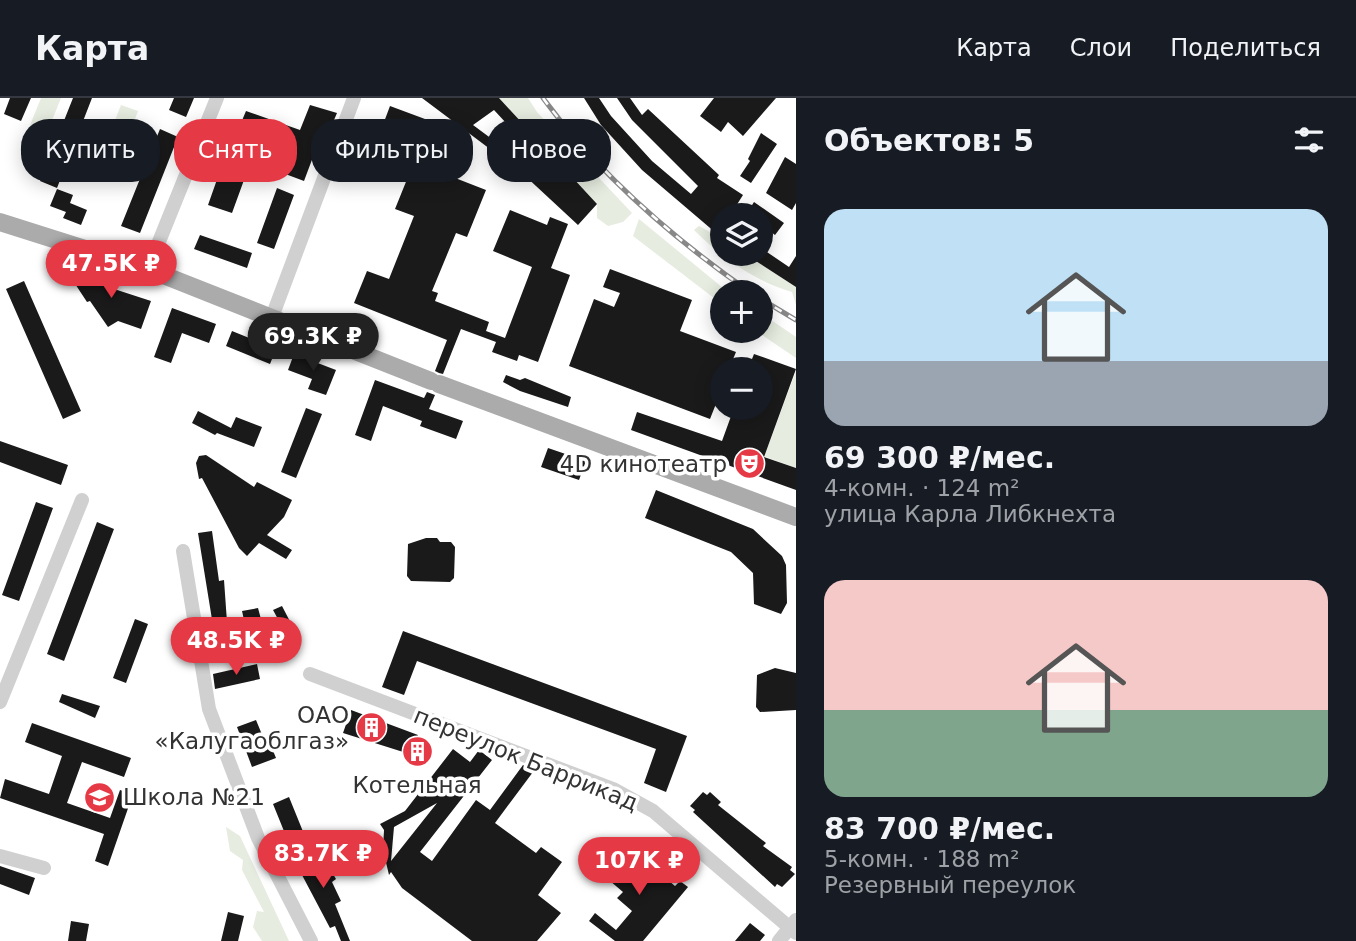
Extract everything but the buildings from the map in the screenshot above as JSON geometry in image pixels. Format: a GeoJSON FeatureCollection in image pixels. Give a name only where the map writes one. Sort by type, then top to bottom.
{"type":"FeatureCollection","features":[{"type":"Feature","properties":{"kind":"main road"},"geometry":{"type":"LineString","coordinates":[[0,222],[148,269],[435,383],[796,517]]}},
{"type":"Feature","properties":{"kind":"street"},"geometry":{"type":"LineString","coordinates":[[148,269],[217,98]]}},
{"type":"Feature","properties":{"kind":"street"},"geometry":{"type":"LineString","coordinates":[[272,317],[354,98]]}},
{"type":"Feature","properties":{"kind":"street"},"geometry":{"type":"LineString","coordinates":[[0,702],[82,500]]}},
{"type":"Feature","properties":{"kind":"street"},"geometry":{"type":"LineString","coordinates":[[183,551],[209,709],[258,838],[311,941]]}},
{"type":"Feature","properties":{"kind":"street","name":"переулок Баррикад"},"geometry":{"type":"LineString","coordinates":[[310,674],[613,789],[653,811],[794,927]]}},
{"type":"Feature","properties":{"kind":"street"},"geometry":{"type":"LineString","coordinates":[[0,856],[44,868]]}},
{"type":"Feature","properties":{"kind":"street"},"geometry":{"type":"LineString","coordinates":[[779,941],[794,927]]}},
{"type":"Feature","properties":{"kind":"shaded area"},"geometry":{"type":"Polygon","coordinates":[[[41,98],[61,98],[53,119],[33,119],[41,98]]]}},
{"type":"Feature","properties":{"kind":"shaded area"},"geometry":{"type":"Polygon","coordinates":[[[499,98],[528,98],[544,119],[518,119],[499,98]]]}},
{"type":"Feature","properties":{"kind":"shaded area"},"geometry":{"type":"Polygon","coordinates":[[[121,105],[138,111],[135,119],[115,119],[121,105]]]}},
{"type":"Feature","properties":{"kind":"shaded area"},"geometry":{"type":"Polygon","coordinates":[[[577,182],[603,182],[632,213],[623,222],[608,226],[597,218],[597,204],[577,182]]]}},
{"type":"Feature","properties":{"kind":"shaded area"},"geometry":{"type":"Polygon","coordinates":[[[639,219],[713,280],[710,280],[710,295],[633,236],[639,219]]]}},
{"type":"Feature","properties":{"kind":"shaded area"},"geometry":{"type":"Polygon","coordinates":[[[699,226],[710,232],[710,245],[694,230],[699,226]]]}},
{"type":"Feature","properties":{"kind":"shaded area"},"geometry":{"type":"Polygon","coordinates":[[[764,266],[796,287],[796,305],[792,292],[773,285],[773,280],[762,280],[739,267],[764,266]]]}},
{"type":"Feature","properties":{"kind":"shaded area"},"geometry":{"type":"Polygon","coordinates":[[[773,321],[796,337],[796,358],[773,342],[773,321]]]}},
{"type":"Feature","properties":{"kind":"shaded area"},"geometry":{"type":"Polygon","coordinates":[[[796,371],[796,468],[750,451],[768,446],[796,371]]]}},
{"type":"Feature","properties":{"kind":"shaded area"},"geometry":{"type":"Polygon","coordinates":[[[226,827],[240,836],[289,941],[262,941],[253,927],[257,911],[264,912],[242,870],[243,860],[230,851],[226,827]]]}},
{"type":"Feature","properties":{"kind":"railway"},"geometry":{"type":"LineString","coordinates":[[543,98],[588,152],[639,203],[693,250],[733,280]]}},
{"type":"Feature","properties":{"kind":"railway"},"geometry":{"type":"LineString","coordinates":[[773,306],[796,320]]}},
{"type":"Feature","properties":{"kind":"place","name":"4D кинотеатр"},"geometry":{"type":"Point","coordinates":[750,464]}},
{"type":"Feature","properties":{"kind":"place","name":"ОАО «Калугаоблгаз»"},"geometry":{"type":"Point","coordinates":[372,728]}},
{"type":"Feature","properties":{"kind":"place","name":"Котельная"},"geometry":{"type":"Point","coordinates":[417,751]}},
{"type":"Feature","properties":{"kind":"place","name":"Школа №21"},"geometry":{"type":"Point","coordinates":[100,797]}}]}
